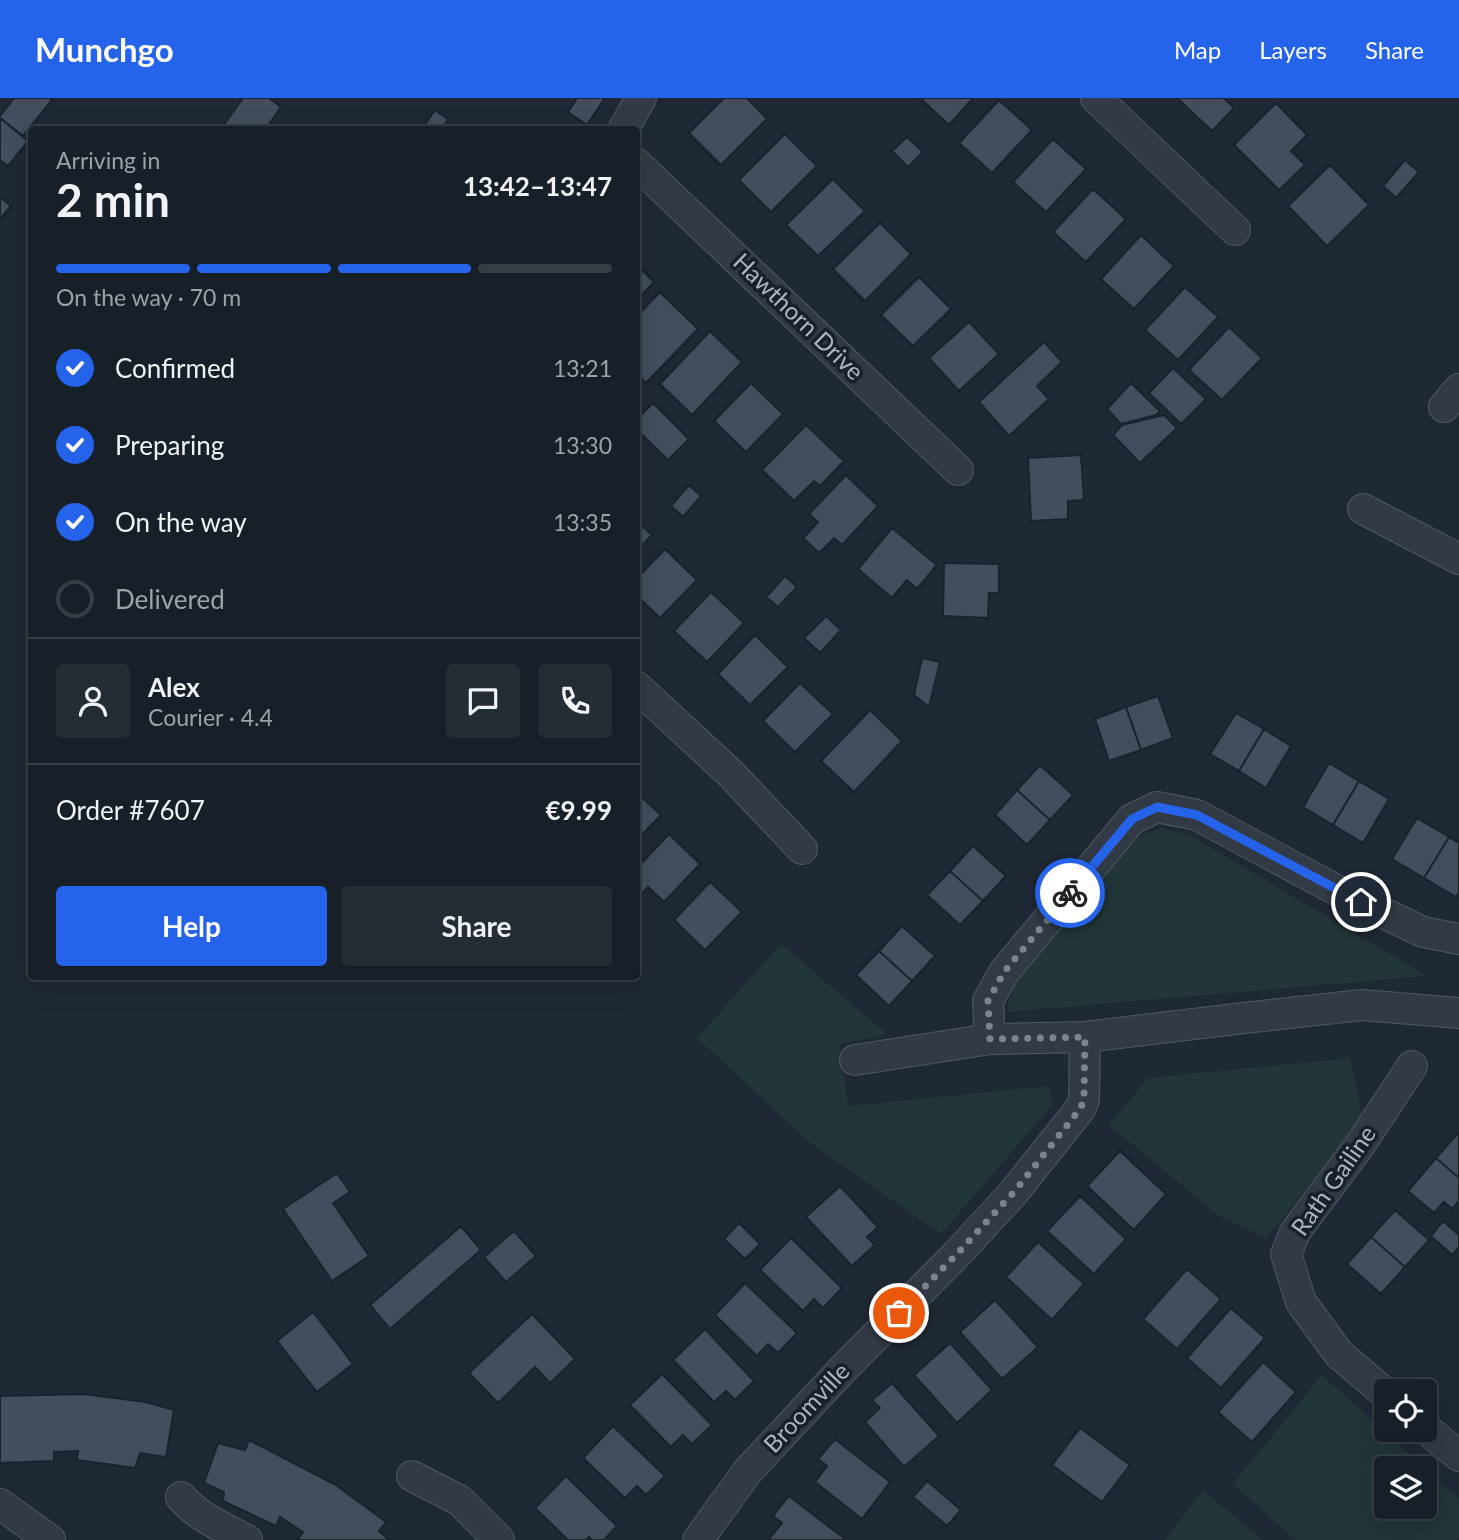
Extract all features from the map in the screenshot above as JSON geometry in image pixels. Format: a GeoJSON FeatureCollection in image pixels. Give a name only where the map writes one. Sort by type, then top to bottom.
{"type":"FeatureCollection","features":[{"type":"Feature","properties":{"kind":"street"},"geometry":{"type":"LineString","coordinates":[[625,126],[641,98]]}},
{"type":"Feature","properties":{"kind":"street"},"geometry":{"type":"LineString","coordinates":[[1096,98],[1235,230]]}},
{"type":"Feature","properties":{"kind":"street","name":"Hawthorn Drive"},"geometry":{"type":"LineString","coordinates":[[640,167],[958,470]]}},
{"type":"Feature","properties":{"kind":"street"},"geometry":{"type":"LineString","coordinates":[[1363,509],[1459,559]]}},
{"type":"Feature","properties":{"kind":"street"},"geometry":{"type":"LineString","coordinates":[[640,690],[730,773],[802,849]]}},
{"type":"Feature","properties":{"kind":"street"},"geometry":{"type":"LineString","coordinates":[[990,1039],[988,1001],[1004,972],[1132,819],[1157,807],[1197,815],[1340,892],[1423,932],[1459,939]]}},
{"type":"Feature","properties":{"kind":"street"},"geometry":{"type":"LineString","coordinates":[[855,1060],[990,1039],[1085,1037],[1362,1005],[1459,1013]]}},
{"type":"Feature","properties":{"kind":"street","name":"Broomville"},"geometry":{"type":"LineString","coordinates":[[698,1540],[747,1472],[1014,1192],[1080,1109],[1084,1100],[1085,1037]]}},
{"type":"Feature","properties":{"kind":"street","name":"Rath Gailine"},"geometry":{"type":"LineString","coordinates":[[1374,1384],[1339,1354],[1301,1302],[1286,1254],[1295,1232],[1360,1145],[1412,1066]]}},
{"type":"Feature","properties":{"kind":"street"},"geometry":{"type":"LineString","coordinates":[[1437,1438],[1459,1456]]}},
{"type":"Feature","properties":{"kind":"street"},"geometry":{"type":"LineString","coordinates":[[412,1476],[459,1500],[490,1537]]}},
{"type":"Feature","properties":{"kind":"street"},"geometry":{"type":"LineString","coordinates":[[181,1497],[201,1516],[247,1540]]}},
{"type":"Feature","properties":{"kind":"street"},"geometry":{"type":"LineString","coordinates":[[0,1504],[50,1540]]}},
{"type":"Feature","properties":{"kind":"green space"},"geometry":{"type":"Polygon","coordinates":[[[1160,828],[1189,835],[1427,976],[1006,1012],[1016,976],[1139,837],[1160,828]]]}},
{"type":"Feature","properties":{"kind":"green space"},"geometry":{"type":"Polygon","coordinates":[[[781,944],[887,1034],[840,1044],[848,1106],[1048,1086],[1053,1104],[941,1234],[813,1145],[697,1038],[781,944]]]}},
{"type":"Feature","properties":{"kind":"green space"},"geometry":{"type":"Polygon","coordinates":[[[1350,1058],[1363,1121],[1266,1238],[1218,1215],[1109,1125],[1148,1078],[1350,1058]]]}},
{"type":"Feature","properties":{"kind":"green space"},"geometry":{"type":"Polygon","coordinates":[[[1322,1375],[1374,1422],[1374,1442],[1396,1442],[1411,1456],[1374,1456],[1374,1519],[1437,1519],[1437,1479],[1459,1499],[1457,1540],[1296,1540],[1233,1484],[1322,1375]]]}},
{"type":"Feature","properties":{"kind":"green space"},"geometry":{"type":"Polygon","coordinates":[[[1203,1490],[1262,1540],[1165,1540],[1203,1490]]]}},
{"type":"Feature","properties":{"kind":"building"},"geometry":{"type":"Polygon","coordinates":[[[14,98],[52,100],[31,126],[28,126],[23,136],[0,116],[14,98]]]}},
{"type":"Feature","properties":{"kind":"building"},"geometry":{"type":"Polygon","coordinates":[[[243,98],[269,98],[281,107],[268,126],[223,126],[243,98]]]}},
{"type":"Feature","properties":{"kind":"building"},"geometry":{"type":"Polygon","coordinates":[[[574,98],[605,98],[587,125],[568,112],[576,100],[574,98]]]}},
{"type":"Feature","properties":{"kind":"building"},"geometry":{"type":"Polygon","coordinates":[[[724,98],[747,98],[767,119],[721,165],[689,133],[724,98]]]}},
{"type":"Feature","properties":{"kind":"building"},"geometry":{"type":"Polygon","coordinates":[[[920,98],[973,98],[949,125],[920,98]]]}},
{"type":"Feature","properties":{"kind":"building"},"geometry":{"type":"Polygon","coordinates":[[[1177,98],[1224,98],[1234,108],[1212,131],[1177,98]]]}},
{"type":"Feature","properties":{"kind":"building"},"geometry":{"type":"Polygon","coordinates":[[[999,100],[1032,130],[992,173],[959,143],[999,100]]]}},
{"type":"Feature","properties":{"kind":"building"},"geometry":{"type":"Polygon","coordinates":[[[1276,103],[1307,135],[1291,151],[1305,165],[1279,190],[1234,145],[1276,103]]]}},
{"type":"Feature","properties":{"kind":"building"},"geometry":{"type":"Polygon","coordinates":[[[435,110],[448,119],[444,126],[424,126],[435,110]]]}},
{"type":"Feature","properties":{"kind":"building"},"geometry":{"type":"Polygon","coordinates":[[[0,118],[28,141],[8,166],[0,160],[0,118]]]}},
{"type":"Feature","properties":{"kind":"building"},"geometry":{"type":"Polygon","coordinates":[[[785,134],[817,166],[771,212],[739,180],[785,134]]]}},
{"type":"Feature","properties":{"kind":"building"},"geometry":{"type":"Polygon","coordinates":[[[907,137],[923,152],[908,167],[892,151],[907,137]]]}},
{"type":"Feature","properties":{"kind":"building"},"geometry":{"type":"Polygon","coordinates":[[[1053,139],[1086,169],[1046,212],[1013,182],[1053,139]]]}},
{"type":"Feature","properties":{"kind":"building"},"geometry":{"type":"Polygon","coordinates":[[[1405,160],[1419,172],[1396,198],[1383,186],[1405,160]]]}},
{"type":"Feature","properties":{"kind":"building"},"geometry":{"type":"Polygon","coordinates":[[[1330,165],[1369,205],[1327,246],[1288,206],[1330,165]]]}},
{"type":"Feature","properties":{"kind":"building"},"geometry":{"type":"Polygon","coordinates":[[[833,179],[865,211],[818,256],[786,225],[833,179]]]}},
{"type":"Feature","properties":{"kind":"building"},"geometry":{"type":"Polygon","coordinates":[[[1093,189],[1126,219],[1086,262],[1053,232],[1093,189]]]}},
{"type":"Feature","properties":{"kind":"building"},"geometry":{"type":"Polygon","coordinates":[[[0,197],[11,206],[0,219],[0,197]]]}},
{"type":"Feature","properties":{"kind":"building"},"geometry":{"type":"Polygon","coordinates":[[[880,223],[911,254],[865,301],[833,269],[880,223]]]}},
{"type":"Feature","properties":{"kind":"building"},"geometry":{"type":"Polygon","coordinates":[[[1141,235],[1174,266],[1134,309],[1101,279],[1141,235]]]}},
{"type":"Feature","properties":{"kind":"building"},"geometry":{"type":"Polygon","coordinates":[[[640,268],[654,282],[640,297],[640,268]]]}},
{"type":"Feature","properties":{"kind":"building"},"geometry":{"type":"Polygon","coordinates":[[[919,277],[951,309],[913,346],[881,315],[919,277]]]}},
{"type":"Feature","properties":{"kind":"building"},"geometry":{"type":"Polygon","coordinates":[[[1185,287],[1218,317],[1178,360],[1145,330],[1185,287]]]}},
{"type":"Feature","properties":{"kind":"building"},"geometry":{"type":"Polygon","coordinates":[[[660,292],[698,329],[646,383],[640,377],[640,313],[660,292]]]}},
{"type":"Feature","properties":{"kind":"building"},"geometry":{"type":"Polygon","coordinates":[[[969,322],[999,354],[959,391],[929,358],[969,322]]]}},
{"type":"Feature","properties":{"kind":"building"},"geometry":{"type":"Polygon","coordinates":[[[1229,327],[1262,358],[1222,400],[1189,370],[1229,327]]]}},
{"type":"Feature","properties":{"kind":"building"},"geometry":{"type":"Polygon","coordinates":[[[710,331],[742,362],[692,415],[660,384],[710,331]]]}},
{"type":"Feature","properties":{"kind":"building"},"geometry":{"type":"Polygon","coordinates":[[[1044,342],[1062,362],[1037,386],[1049,399],[1009,436],[979,402],[1044,342]]]}},
{"type":"Feature","properties":{"kind":"building"},"geometry":{"type":"Polygon","coordinates":[[[1173,368],[1206,399],[1181,424],[1149,393],[1173,368]]]}},
{"type":"Feature","properties":{"kind":"building"},"geometry":{"type":"Polygon","coordinates":[[[751,383],[783,414],[746,452],[714,421],[751,383]]]}},
{"type":"Feature","properties":{"kind":"building"},"geometry":{"type":"Polygon","coordinates":[[[1131,383],[1160,411],[1156,415],[1121,424],[1107,409],[1131,383]]]}},
{"type":"Feature","properties":{"kind":"building"},"geometry":{"type":"Polygon","coordinates":[[[653,403],[689,439],[668,460],[640,433],[640,416],[653,403]]]}},
{"type":"Feature","properties":{"kind":"building"},"geometry":{"type":"Polygon","coordinates":[[[1164,415],[1177,428],[1140,463],[1113,435],[1122,425],[1164,415]]]}},
{"type":"Feature","properties":{"kind":"building"},"geometry":{"type":"Polygon","coordinates":[[[806,425],[844,461],[820,486],[814,481],[794,501],[762,470],[806,425]]]}},
{"type":"Feature","properties":{"kind":"building"},"geometry":{"type":"Polygon","coordinates":[[[1081,455],[1084,500],[1068,501],[1068,519],[1031,521],[1028,458],[1081,455]]]}},
{"type":"Feature","properties":{"kind":"building"},"geometry":{"type":"Polygon","coordinates":[[[846,475],[878,506],[842,545],[834,538],[819,553],[803,538],[818,522],[809,514],[846,475]]]}},
{"type":"Feature","properties":{"kind":"building"},"geometry":{"type":"Polygon","coordinates":[[[689,485],[701,496],[683,517],[671,506],[689,485]]]}},
{"type":"Feature","properties":{"kind":"building"},"geometry":{"type":"Polygon","coordinates":[[[640,524],[652,535],[640,548],[640,524]]]}},
{"type":"Feature","properties":{"kind":"building"},"geometry":{"type":"Polygon","coordinates":[[[892,528],[937,565],[917,589],[907,580],[892,598],[858,569],[892,528]]]}},
{"type":"Feature","properties":{"kind":"building"},"geometry":{"type":"Polygon","coordinates":[[[665,549],[697,580],[660,618],[640,599],[640,575],[665,549]]]}},
{"type":"Feature","properties":{"kind":"building"},"geometry":{"type":"Polygon","coordinates":[[[944,563],[999,564],[999,593],[989,593],[988,618],[943,616],[944,563]]]}},
{"type":"Feature","properties":{"kind":"building"},"geometry":{"type":"Polygon","coordinates":[[[785,576],[797,587],[778,607],[766,597],[785,576]]]}},
{"type":"Feature","properties":{"kind":"building"},"geometry":{"type":"Polygon","coordinates":[[[711,592],[744,623],[707,662],[674,631],[711,592]]]}},
{"type":"Feature","properties":{"kind":"building"},"geometry":{"type":"Polygon","coordinates":[[[826,616],[841,630],[820,653],[804,638],[826,616]]]}},
{"type":"Feature","properties":{"kind":"building"},"geometry":{"type":"Polygon","coordinates":[[[755,635],[788,667],[750,705],[718,674],[755,635]]]}},
{"type":"Feature","properties":{"kind":"building"},"geometry":{"type":"Polygon","coordinates":[[[922,658],[940,662],[929,707],[914,695],[922,658]]]}},
{"type":"Feature","properties":{"kind":"building"},"geometry":{"type":"Polygon","coordinates":[[[800,683],[833,714],[795,752],[763,721],[800,683]]]}},
{"type":"Feature","properties":{"kind":"building"},"geometry":{"type":"Polygon","coordinates":[[[1158,696],[1173,738],[1141,750],[1126,707],[1158,696]]]}},
{"type":"Feature","properties":{"kind":"building"},"geometry":{"type":"Polygon","coordinates":[[[1126,707],[1141,750],[1109,761],[1095,719],[1126,707]]]}},
{"type":"Feature","properties":{"kind":"building"},"geometry":{"type":"Polygon","coordinates":[[[870,710],[902,741],[854,792],[821,761],[870,710]]]}},
{"type":"Feature","properties":{"kind":"building"},"geometry":{"type":"Polygon","coordinates":[[[1236,713],[1264,729],[1239,771],[1210,754],[1236,713]]]}},
{"type":"Feature","properties":{"kind":"building"},"geometry":{"type":"Polygon","coordinates":[[[1264,729],[1291,746],[1266,788],[1239,771],[1264,729]]]}},
{"type":"Feature","properties":{"kind":"building"},"geometry":{"type":"Polygon","coordinates":[[[1329,763],[1359,781],[1333,825],[1303,807],[1329,763]]]}},
{"type":"Feature","properties":{"kind":"building"},"geometry":{"type":"Polygon","coordinates":[[[1040,765],[1073,795],[1050,820],[1017,790],[1040,765]]]}},
{"type":"Feature","properties":{"kind":"building"},"geometry":{"type":"Polygon","coordinates":[[[1359,781],[1389,799],[1363,843],[1333,825],[1359,781]]]}},
{"type":"Feature","properties":{"kind":"building"},"geometry":{"type":"Polygon","coordinates":[[[1017,790],[1050,820],[1027,845],[995,815],[1017,790]]]}},
{"type":"Feature","properties":{"kind":"building"},"geometry":{"type":"Polygon","coordinates":[[[640,796],[661,815],[640,837],[640,796]]]}},
{"type":"Feature","properties":{"kind":"building"},"geometry":{"type":"Polygon","coordinates":[[[1417,818],[1449,837],[1424,878],[1392,859],[1417,818]]]}},
{"type":"Feature","properties":{"kind":"building"},"geometry":{"type":"Polygon","coordinates":[[[669,834],[700,864],[664,902],[648,887],[640,896],[640,865],[669,834]]]}},
{"type":"Feature","properties":{"kind":"building"},"geometry":{"type":"Polygon","coordinates":[[[1449,837],[1459,843],[1459,892],[1456,897],[1424,878],[1449,837]]]}},
{"type":"Feature","properties":{"kind":"building"},"geometry":{"type":"Polygon","coordinates":[[[973,846],[1006,876],[983,901],[950,871],[973,846]]]}},
{"type":"Feature","properties":{"kind":"building"},"geometry":{"type":"Polygon","coordinates":[[[950,871],[983,901],[960,925],[927,895],[950,871]]]}},
{"type":"Feature","properties":{"kind":"building"},"geometry":{"type":"Polygon","coordinates":[[[710,882],[742,912],[705,950],[674,920],[710,882]]]}},
{"type":"Feature","properties":{"kind":"building"},"geometry":{"type":"Polygon","coordinates":[[[902,926],[935,956],[912,981],[879,951],[902,926]]]}},
{"type":"Feature","properties":{"kind":"building"},"geometry":{"type":"Polygon","coordinates":[[[879,951],[912,981],[889,1006],[856,975],[879,951]]]}},
{"type":"Feature","properties":{"kind":"building"},"geometry":{"type":"Polygon","coordinates":[[[1459,1132],[1459,1178],[1436,1158],[1459,1132]]]}},
{"type":"Feature","properties":{"kind":"building"},"geometry":{"type":"Polygon","coordinates":[[[1120,1151],[1166,1194],[1134,1230],[1087,1186],[1120,1151]]]}},
{"type":"Feature","properties":{"kind":"building"},"geometry":{"type":"Polygon","coordinates":[[[1436,1158],[1459,1178],[1459,1201],[1452,1209],[1444,1202],[1434,1213],[1408,1191],[1436,1158]]]}},
{"type":"Feature","properties":{"kind":"building"},"geometry":{"type":"Polygon","coordinates":[[[337,1173],[350,1192],[333,1203],[369,1256],[332,1281],[283,1209],[337,1173]]]}},
{"type":"Feature","properties":{"kind":"building"},"geometry":{"type":"Polygon","coordinates":[[[840,1186],[878,1227],[867,1237],[875,1245],[852,1266],[806,1217],[840,1186]]]}},
{"type":"Feature","properties":{"kind":"building"},"geometry":{"type":"Polygon","coordinates":[[[1080,1196],[1126,1239],[1094,1274],[1047,1231],[1080,1196]]]}},
{"type":"Feature","properties":{"kind":"building"},"geometry":{"type":"Polygon","coordinates":[[[1395,1210],[1429,1240],[1405,1267],[1371,1237],[1395,1210]]]}},
{"type":"Feature","properties":{"kind":"building"},"geometry":{"type":"Polygon","coordinates":[[[1443,1221],[1459,1235],[1459,1247],[1452,1255],[1431,1236],[1443,1221]]]}},
{"type":"Feature","properties":{"kind":"building"},"geometry":{"type":"Polygon","coordinates":[[[739,1223],[760,1244],[745,1259],[724,1239],[739,1223]]]}},
{"type":"Feature","properties":{"kind":"building"},"geometry":{"type":"Polygon","coordinates":[[[461,1226],[481,1250],[390,1329],[370,1305],[461,1226]]]}},
{"type":"Feature","properties":{"kind":"building"},"geometry":{"type":"Polygon","coordinates":[[[514,1231],[536,1256],[506,1282],[484,1257],[514,1231]]]}},
{"type":"Feature","properties":{"kind":"building"},"geometry":{"type":"Polygon","coordinates":[[[1371,1237],[1405,1267],[1381,1294],[1347,1264],[1371,1237]]]}},
{"type":"Feature","properties":{"kind":"building"},"geometry":{"type":"Polygon","coordinates":[[[791,1238],[842,1288],[823,1308],[814,1299],[803,1311],[760,1270],[791,1238]]]}},
{"type":"Feature","properties":{"kind":"building"},"geometry":{"type":"Polygon","coordinates":[[[1038,1242],[1084,1284],[1052,1320],[1006,1277],[1038,1242]]]}},
{"type":"Feature","properties":{"kind":"building"},"geometry":{"type":"Polygon","coordinates":[[[1187,1269],[1221,1299],[1177,1349],[1143,1319],[1187,1269]]]}},
{"type":"Feature","properties":{"kind":"building"},"geometry":{"type":"Polygon","coordinates":[[[745,1283],[797,1333],[778,1353],[768,1344],[757,1356],[715,1315],[745,1283]]]}},
{"type":"Feature","properties":{"kind":"building"},"geometry":{"type":"Polygon","coordinates":[[[995,1300],[1038,1347],[1002,1379],[960,1332],[995,1300]]]}},
{"type":"Feature","properties":{"kind":"building"},"geometry":{"type":"Polygon","coordinates":[[[1231,1308],[1265,1338],[1221,1388],[1187,1358],[1231,1308]]]}},
{"type":"Feature","properties":{"kind":"building"},"geometry":{"type":"Polygon","coordinates":[[[313,1312],[353,1364],[317,1392],[277,1341],[313,1312]]]}},
{"type":"Feature","properties":{"kind":"building"},"geometry":{"type":"Polygon","coordinates":[[[532,1314],[575,1359],[550,1383],[535,1367],[498,1403],[469,1373],[532,1314]]]}},
{"type":"Feature","properties":{"kind":"building"},"geometry":{"type":"Polygon","coordinates":[[[705,1329],[754,1381],[735,1400],[726,1391],[714,1402],[673,1360],[705,1329]]]}},
{"type":"Feature","properties":{"kind":"building"},"geometry":{"type":"Polygon","coordinates":[[[950,1343],[992,1390],[957,1423],[914,1375],[950,1343]]]}},
{"type":"Feature","properties":{"kind":"building"},"geometry":{"type":"Polygon","coordinates":[[[1263,1362],[1296,1392],[1252,1442],[1218,1412],[1263,1362]]]}},
{"type":"Feature","properties":{"kind":"building"},"geometry":{"type":"Polygon","coordinates":[[[662,1374],[712,1425],[692,1444],[683,1435],[671,1447],[630,1405],[662,1374]]]}},
{"type":"Feature","properties":{"kind":"building"},"geometry":{"type":"Polygon","coordinates":[[[892,1383],[939,1436],[904,1467],[865,1422],[880,1408],[872,1400],[892,1383]]]}},
{"type":"Feature","properties":{"kind":"building"},"geometry":{"type":"Polygon","coordinates":[[[84,1394],[146,1402],[174,1410],[166,1457],[140,1453],[135,1468],[77,1460],[78,1451],[54,1452],[54,1461],[0,1463],[0,1396],[84,1394]]]}},
{"type":"Feature","properties":{"kind":"building"},"geometry":{"type":"Polygon","coordinates":[[[613,1426],[665,1476],[646,1495],[637,1486],[625,1498],[583,1458],[613,1426]]]}},
{"type":"Feature","properties":{"kind":"building"},"geometry":{"type":"Polygon","coordinates":[[[1080,1428],[1130,1465],[1102,1502],[1052,1465],[1080,1428]]]}},
{"type":"Feature","properties":{"kind":"building"},"geometry":{"type":"Polygon","coordinates":[[[835,1439],[890,1482],[862,1519],[815,1482],[827,1466],[818,1459],[835,1439]]]}},
{"type":"Feature","properties":{"kind":"building"},"geometry":{"type":"Polygon","coordinates":[[[249,1440],[336,1485],[386,1522],[379,1531],[389,1540],[299,1540],[303,1532],[280,1517],[276,1526],[223,1501],[224,1492],[204,1483],[218,1443],[245,1450],[249,1440]]]}},
{"type":"Feature","properties":{"kind":"building"},"geometry":{"type":"Polygon","coordinates":[[[566,1476],[617,1526],[604,1540],[592,1540],[589,1537],[586,1540],[568,1540],[535,1508],[566,1476]]]}},
{"type":"Feature","properties":{"kind":"building"},"geometry":{"type":"Polygon","coordinates":[[[927,1481],[961,1510],[947,1526],[913,1497],[927,1481]]]}},
{"type":"Feature","properties":{"kind":"building"},"geometry":{"type":"Polygon","coordinates":[[[789,1496],[845,1539],[769,1539],[782,1523],[773,1516],[789,1496]]]}},
{"type":"Feature","properties":{"kind":"way so far"},"geometry":{"type":"LineString","coordinates":[[899,1313],[1014,1192],[1080,1109],[1084,1100],[1085,1037],[990,1039],[988,1001],[1004,972],[1070,893]]}},
{"type":"Feature","properties":{"kind":"route"},"geometry":{"type":"LineString","coordinates":[[1070,893],[1132,819],[1157,807],[1197,815],[1361,902]]}}]}
